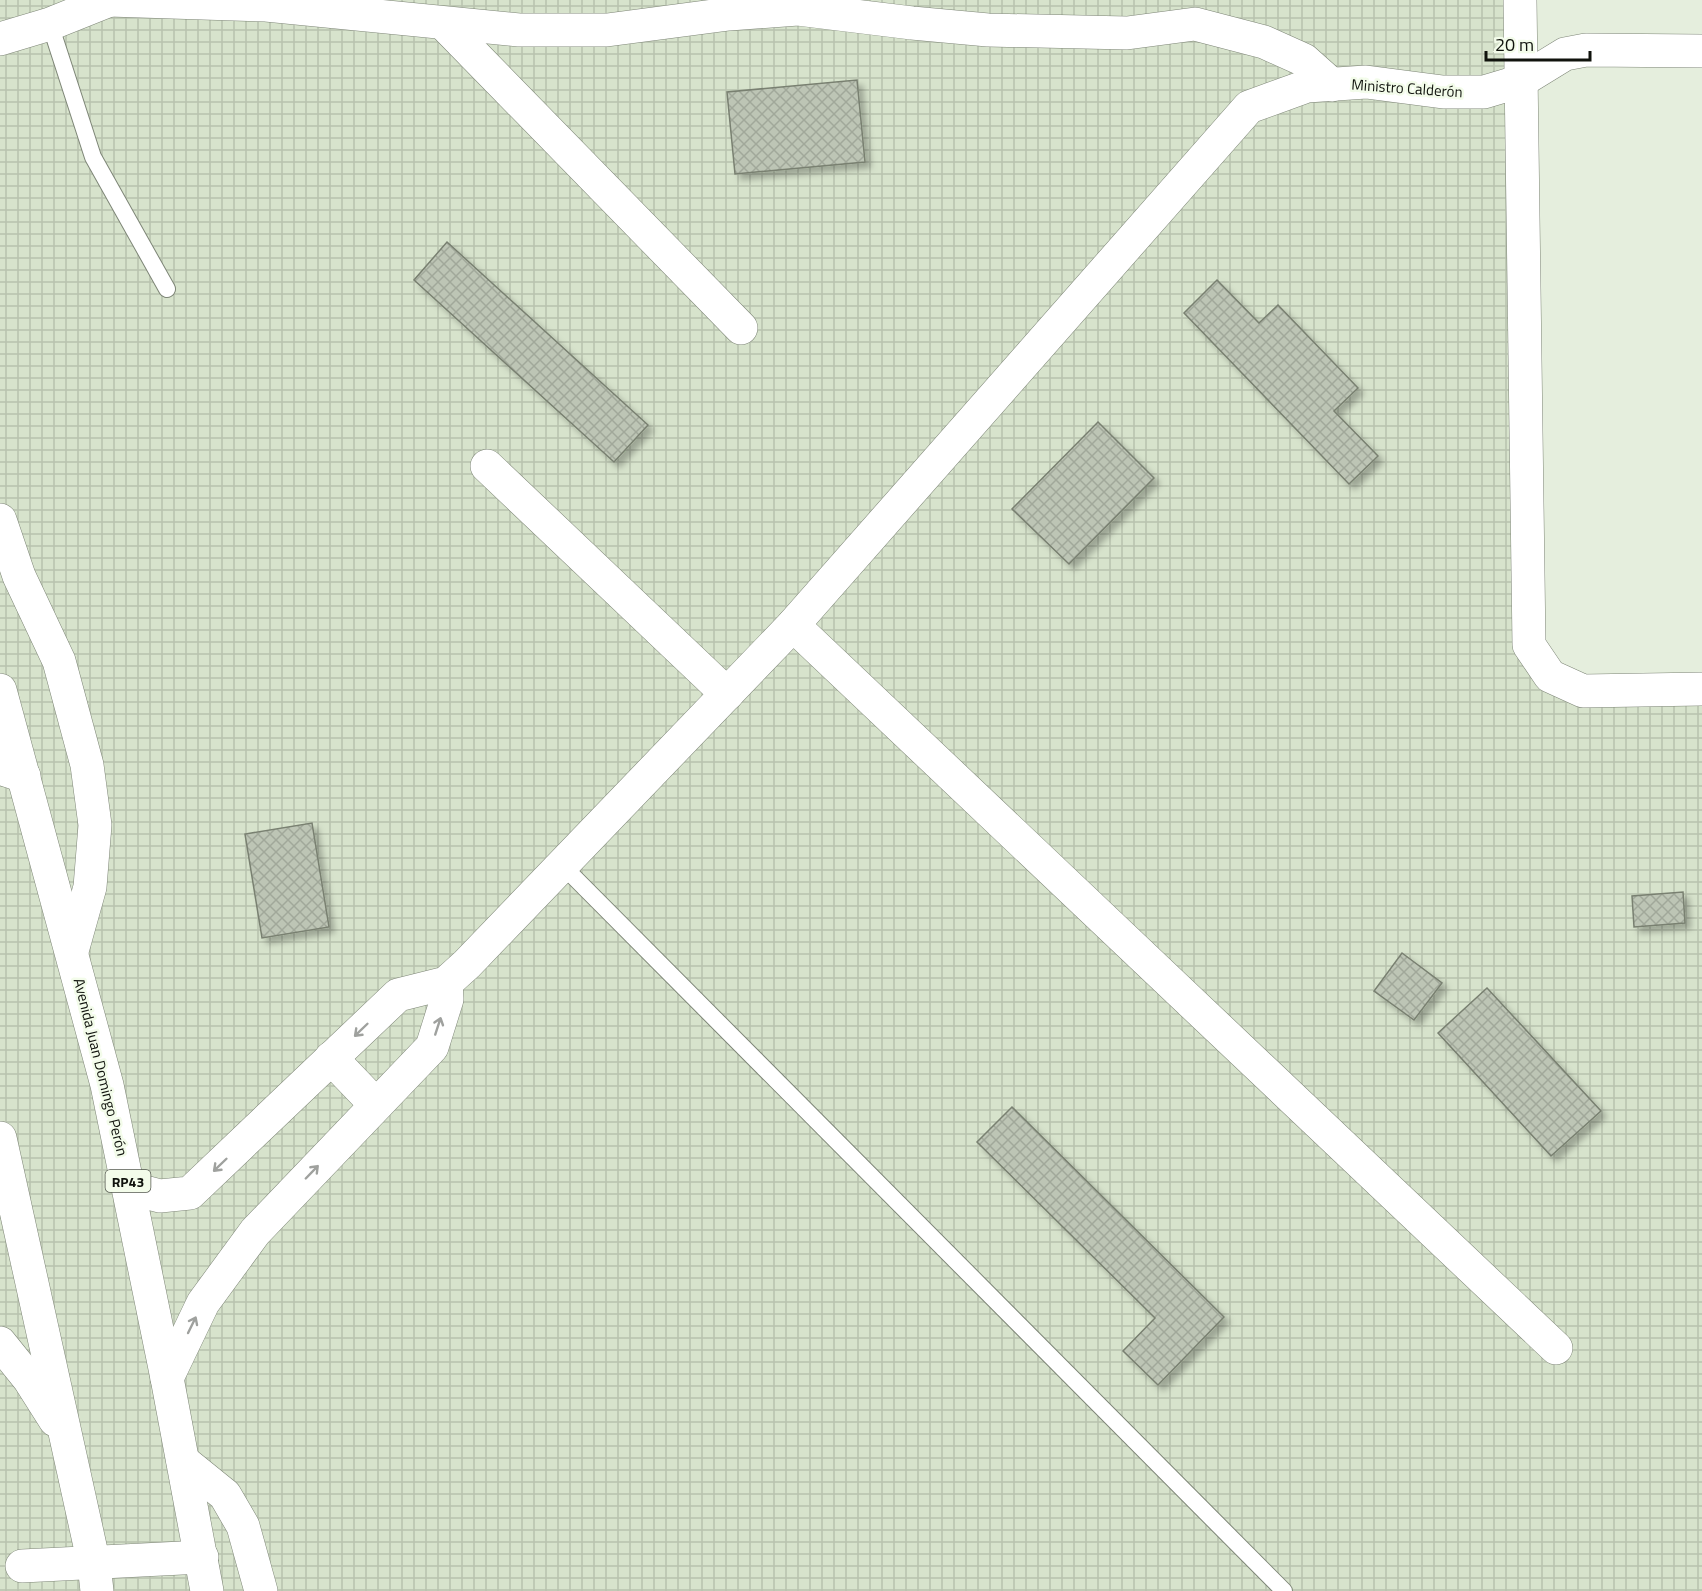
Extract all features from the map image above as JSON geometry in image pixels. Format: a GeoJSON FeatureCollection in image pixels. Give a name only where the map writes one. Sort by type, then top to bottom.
{"type":"FeatureCollection","features":[{"type":"Feature","properties":{"kind":"street"},"geometry":{"type":"LineString","coordinates":[[0,39],[50,24],[110,0],[266,5],[519,30],[607,30],[729,14],[798,9],[988,30],[1127,33],[1195,24],[1264,42],[1304,60],[1332,85]]}},
{"type":"Feature","properties":{"kind":"street"},"geometry":{"type":"LineString","coordinates":[[1520,0],[1529,645],[1550,676],[1583,691],[1702,689]]}},
{"type":"Feature","properties":{"kind":"street"},"geometry":{"type":"LineString","coordinates":[[444,24],[741,328]]}},
{"type":"Feature","properties":{"kind":"street","name":"Ministro Calderón"},"geometry":{"type":"LineString","coordinates":[[794,625],[1249,107],[1307,86],[1366,82],[1443,92],[1484,92],[1521,81],[1565,54],[1586,50],[1702,51]]}},
{"type":"Feature","properties":{"kind":"street"},"geometry":{"type":"LineString","coordinates":[[487,466],[727,694]]}},
{"type":"Feature","properties":{"kind":"street"},"geometry":{"type":"LineString","coordinates":[[0,520],[19,576],[59,661],[87,765],[95,825],[90,887],[72,951]]}},
{"type":"Feature","properties":{"kind":"street"},"geometry":{"type":"LineString","coordinates":[[129,1188],[160,1196],[190,1194],[398,995],[446,983],[467,964],[794,625],[1556,1348]]}},
{"type":"Feature","properties":{"kind":"street","name":"Avenida Juan Domingo Perón"},"geometry":{"type":"LineString","coordinates":[[0,690],[12,772],[72,951],[107,1085],[167,1378],[207,1591]]}},
{"type":"Feature","properties":{"kind":"street"},"geometry":{"type":"LineString","coordinates":[[167,1378],[203,1303],[255,1232],[432,1047],[447,999],[446,983]]}},
{"type":"Feature","properties":{"kind":"street"},"geometry":{"type":"LineString","coordinates":[[331,1058],[376,1105]]}},
{"type":"Feature","properties":{"kind":"street"},"geometry":{"type":"LineString","coordinates":[[0,1138],[68,1440],[96,1577]]}},
{"type":"Feature","properties":{"kind":"street"},"geometry":{"type":"LineString","coordinates":[[0,1255],[19,1217]]}},
{"type":"Feature","properties":{"kind":"street"},"geometry":{"type":"LineString","coordinates":[[0,1343],[29,1379],[68,1440]]}},
{"type":"Feature","properties":{"kind":"street"},"geometry":{"type":"LineString","coordinates":[[183,1461],[225,1495],[243,1526],[261,1591]]}},
{"type":"Feature","properties":{"kind":"street"},"geometry":{"type":"LineString","coordinates":[[22,1566],[96,1577],[202,1557]]}},
{"type":"Feature","properties":{"kind":"lane"},"geometry":{"type":"LineString","coordinates":[[50,24],[93,157],[167,289]]}},
{"type":"Feature","properties":{"kind":"lane"},"geometry":{"type":"LineString","coordinates":[[562,865],[1284,1591]]}},
{"type":"Feature","properties":{"kind":"shaded area"},"geometry":{"type":"Polygon","coordinates":[[[0,0],[1520,0],[1529,645],[1550,676],[1702,689],[1702,1591],[0,1591],[0,0]]]}},
{"type":"Feature","properties":{"kind":"building"},"geometry":{"type":"Polygon","coordinates":[[[857,80],[865,162],[735,174],[727,92],[857,80]]]}},
{"type":"Feature","properties":{"kind":"building"},"geometry":{"type":"Polygon","coordinates":[[[447,242],[648,425],[614,462],[414,280],[447,242]]]}},
{"type":"Feature","properties":{"kind":"building"},"geometry":{"type":"Polygon","coordinates":[[[1217,280],[1259,323],[1278,305],[1358,388],[1334,411],[1378,456],[1349,484],[1184,313],[1217,280]]]}},
{"type":"Feature","properties":{"kind":"building"},"geometry":{"type":"Polygon","coordinates":[[[1098,422],[1154,478],[1069,564],[1012,509],[1098,422]]]}},
{"type":"Feature","properties":{"kind":"building"},"geometry":{"type":"Polygon","coordinates":[[[312,823],[329,927],[262,938],[245,834],[312,823]]]}},
{"type":"Feature","properties":{"kind":"building"},"geometry":{"type":"Polygon","coordinates":[[[1683,892],[1685,923],[1634,927],[1632,896],[1683,892]]]}},
{"type":"Feature","properties":{"kind":"building"},"geometry":{"type":"Polygon","coordinates":[[[1402,953],[1442,983],[1414,1020],[1374,991],[1402,953]]]}},
{"type":"Feature","properties":{"kind":"building"},"geometry":{"type":"Polygon","coordinates":[[[1487,988],[1601,1111],[1551,1156],[1438,1033],[1487,988]]]}},
{"type":"Feature","properties":{"kind":"building"},"geometry":{"type":"Polygon","coordinates":[[[1012,1107],[1224,1317],[1158,1385],[1123,1351],[1155,1318],[977,1142],[1012,1107]]]}}]}
